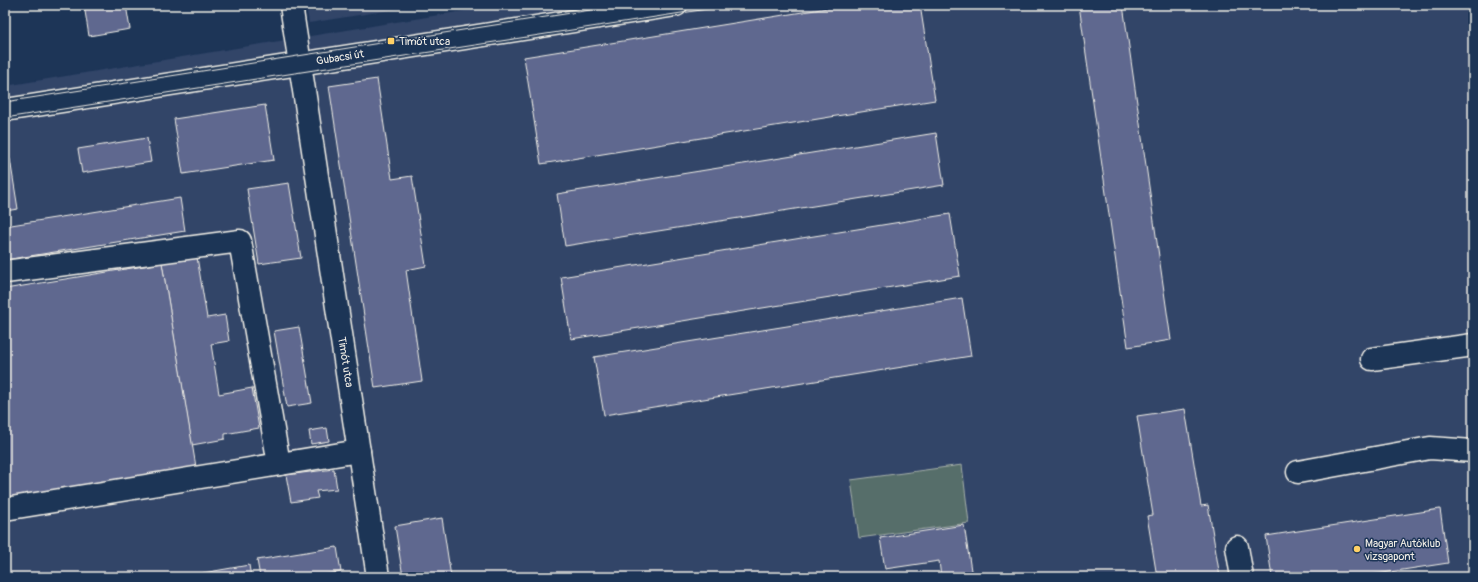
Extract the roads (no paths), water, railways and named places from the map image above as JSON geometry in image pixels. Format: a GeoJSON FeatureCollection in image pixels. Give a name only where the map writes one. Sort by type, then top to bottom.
{"type":"FeatureCollection","features":[{"type":"Feature","properties":{"kind":"street","name":"Timót utca"},"geometry":{"type":"LineString","coordinates":[[291,5],[378,577]]}},
{"type":"Feature","properties":{"kind":"street","name":"Gubacsi út"},"geometry":{"type":"LineString","coordinates":[[5,110],[676,5]]}},
{"type":"Feature","properties":{"kind":"street"},"geometry":{"type":"LineString","coordinates":[[5,272],[240,241],[279,464]]}},
{"type":"Feature","properties":{"kind":"street"},"geometry":{"type":"LineString","coordinates":[[1372,359],[1473,345]]}},
{"type":"Feature","properties":{"kind":"street"},"geometry":{"type":"LineString","coordinates":[[1298,472],[1430,448],[1473,451]]}},
{"type":"Feature","properties":{"kind":"street"},"geometry":{"type":"LineString","coordinates":[[5,509],[359,451]]}},
{"type":"Feature","properties":{"kind":"street"},"geometry":{"type":"LineString","coordinates":[[1237,546],[1242,577]]}},
{"type":"Feature","properties":{"kind":"tram line"},"geometry":{"type":"LineString","coordinates":[[5,102],[622,5]]}},
{"type":"Feature","properties":{"kind":"tram line"},"geometry":{"type":"LineString","coordinates":[[5,118],[733,5]]}},
{"type":"Feature","properties":{"kind":"place","name":"Timót utca"},"geometry":{"type":"Point","coordinates":[391,41]}},
{"type":"Feature","properties":{"kind":"place","name":"Magyar Autóklub vizsgapont"},"geometry":{"type":"Point","coordinates":[1357,549]}}]}
